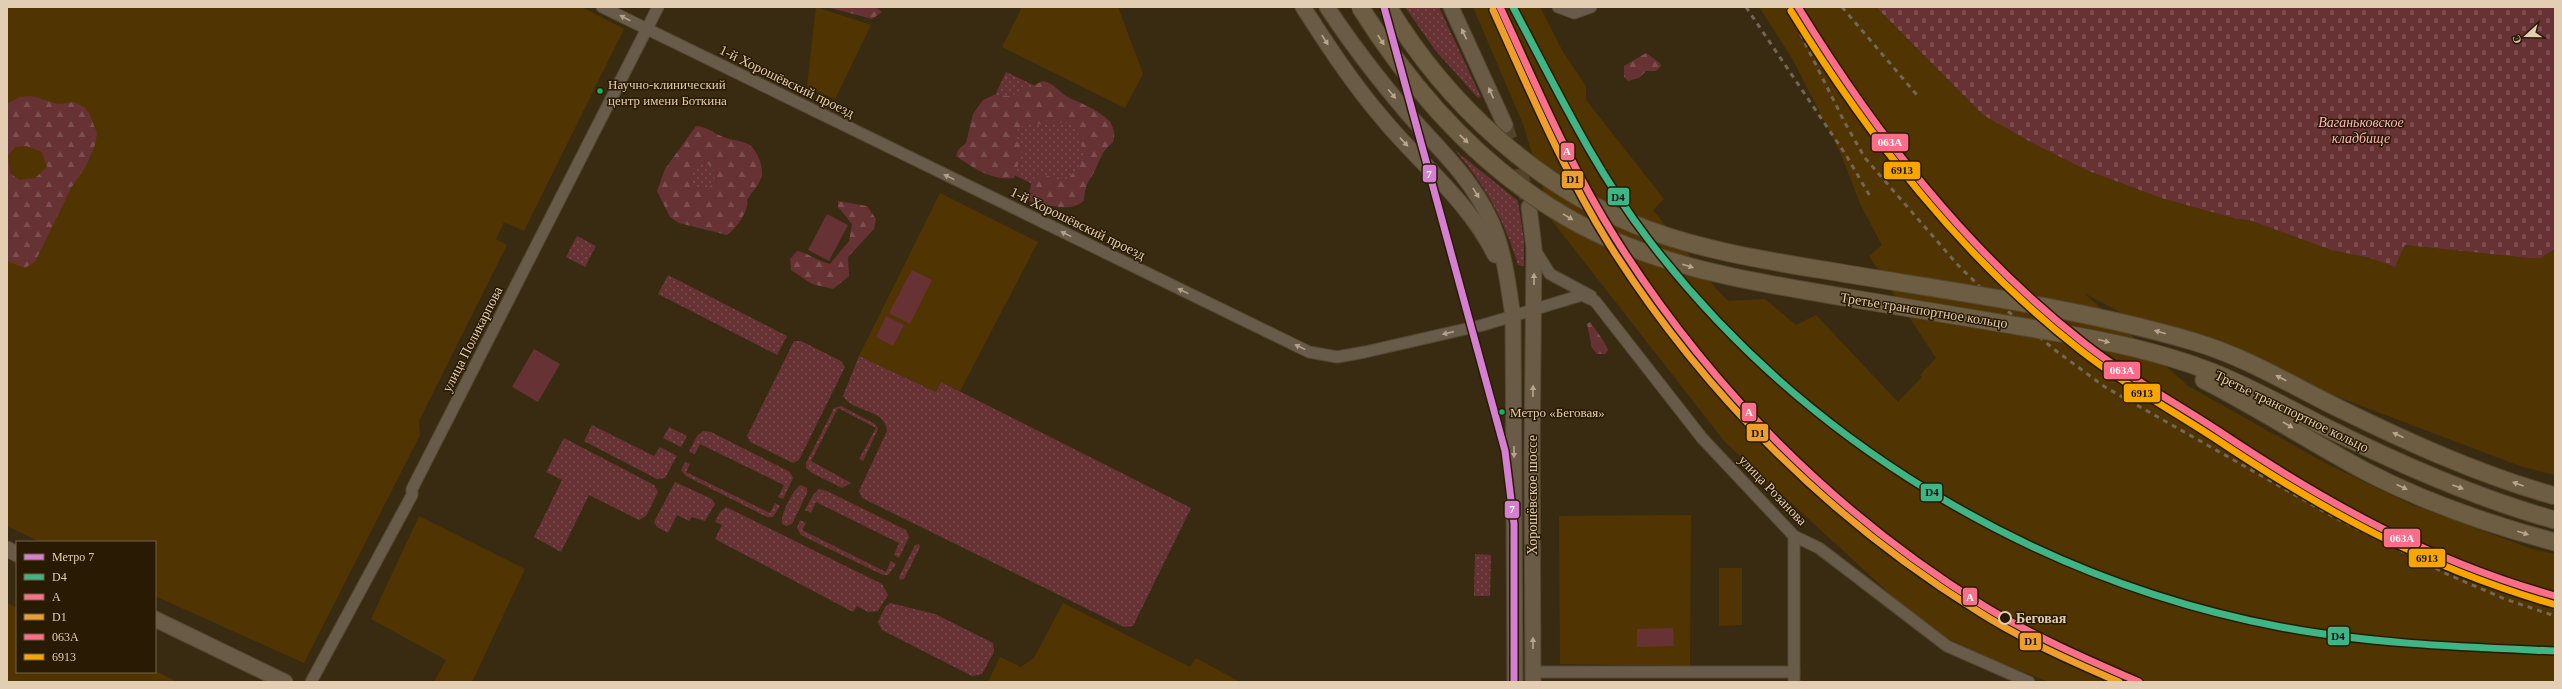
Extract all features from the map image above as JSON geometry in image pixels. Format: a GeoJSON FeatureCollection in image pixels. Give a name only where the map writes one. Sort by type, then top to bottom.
{"type":"FeatureCollection","features":[{"type":"Feature","properties":{"kind":"main road"},"geometry":{"type":"LineString","coordinates":[[1304,7],[1338,61],[1383,119],[1455,195],[1478,225],[1504,277],[1513,317]]}},
{"type":"Feature","properties":{"kind":"main road"},"geometry":{"type":"LineString","coordinates":[[1327,7],[1389,92],[1459,169],[1481,201],[1497,237],[1507,275],[1513,317]]}},
{"type":"Feature","properties":{"kind":"main road","name":"Третье транспортное кольцо"},"geometry":{"type":"LineString","coordinates":[[1360,7],[1406,76],[1452,127],[1522,188],[1582,225],[1642,252],[1704,271],[1783,287],[2098,340],[2168,357],[2250,388],[2324,427],[2442,481],[2528,513],[2555,520]]}},
{"type":"Feature","properties":{"kind":"main road","name":"Третье транспортное кольцо"},"geometry":{"type":"LineString","coordinates":[[1388,7],[1410,42],[1437,76],[1466,108],[1499,139],[1534,167],[1572,192],[1645,229],[1709,248],[2098,318],[2200,343],[2263,368],[2326,402],[2450,459],[2555,496]]}},
{"type":"Feature","properties":{"kind":"main road"},"geometry":{"type":"LineString","coordinates":[[1450,7],[1505,125]]}},
{"type":"Feature","properties":{"kind":"main road","name":"Хорошёвское шоссе"},"geometry":{"type":"LineString","coordinates":[[1529,207],[1534,248],[1532,458],[1533,677]]}},
{"type":"Feature","properties":{"kind":"main road","name":"Хорошёвское шоссе"},"geometry":{"type":"LineString","coordinates":[[1513,317],[1515,682]]}},
{"type":"Feature","properties":{"kind":"main road"},"geometry":{"type":"LineString","coordinates":[[2127,347],[2190,372],[2265,412],[2366,471],[2417,494],[2489,522],[2555,542]]}},
{"type":"Feature","properties":{"kind":"main road"},"geometry":{"type":"LineString","coordinates":[[7,549],[16,554]]}},
{"type":"Feature","properties":{"kind":"main road"},"geometry":{"type":"LineString","coordinates":[[156,620],[285,682]]}},
{"type":"Feature","properties":{"kind":"street","name":"1-й Хорошёвский проезд"},"geometry":{"type":"LineString","coordinates":[[602,7],[1309,352],[1338,357],[1513,317]]}},
{"type":"Feature","properties":{"kind":"street","name":"улица Поликарпова"},"geometry":{"type":"LineString","coordinates":[[311,682],[412,495],[412,489],[658,7]]}},
{"type":"Feature","properties":{"kind":"street"},"geometry":{"type":"LineString","coordinates":[[1558,7],[1574,13],[1591,7]]}},
{"type":"Feature","properties":{"kind":"street","name":"улица Розанова"},"geometry":{"type":"LineString","coordinates":[[1534,248],[1550,274],[1586,292],[1595,301],[1702,438],[1794,536],[1819,548],[1947,646],[2029,682]]}},
{"type":"Feature","properties":{"kind":"street"},"geometry":{"type":"LineString","coordinates":[[1513,317],[1582,295],[1595,301]]}},
{"type":"Feature","properties":{"kind":"street"},"geometry":{"type":"LineString","coordinates":[[1533,677],[1794,677],[1794,536]]}},
{"type":"Feature","properties":{"kind":"shaded area"},"geometry":{"type":"Polygon","coordinates":[[[7,7],[582,7],[624,29],[524,231],[504,222],[496,239],[507,245],[419,421],[420,435],[304,663],[156,596],[156,541],[38,541],[7,526],[7,7]]]}},
{"type":"Feature","properties":{"kind":"shaded area"},"geometry":{"type":"Polygon","coordinates":[[[816,7],[871,25],[835,99],[807,87],[816,7]]]}},
{"type":"Feature","properties":{"kind":"shaded area"},"geometry":{"type":"Polygon","coordinates":[[[1022,7],[1118,7],[1143,74],[1125,108],[1002,47],[1022,7]]]}},
{"type":"Feature","properties":{"kind":"shaded area"},"geometry":{"type":"Polygon","coordinates":[[[1473,7],[1540,7],[1563,52],[1586,86],[1586,100],[1664,199],[1653,210],[1713,285],[1728,301],[1765,299],[1796,325],[1816,315],[1898,402],[1922,377],[1920,375],[1936,358],[1869,256],[1882,245],[1861,206],[1841,154],[1793,60],[1759,7],[1876,7],[1983,115],[2034,144],[2086,170],[2161,198],[2233,218],[2252,221],[2331,250],[2370,258],[2395,267],[2405,245],[2528,258],[2541,258],[2555,249],[2555,475],[2520,466],[2225,354],[2157,332],[2084,293],[2188,386],[2327,464],[2410,504],[2532,549],[2555,554],[2555,682],[2049,682],[1998,662],[1943,636],[1914,616],[1725,442],[1553,222],[1523,124],[1473,7]]]}},
{"type":"Feature","properties":{"kind":"shaded area"},"geometry":{"type":"Polygon","coordinates":[[[940,193],[1038,242],[960,391],[941,382],[936,392],[859,356],[940,193]]]}},
{"type":"Feature","properties":{"kind":"shaded area"},"geometry":{"type":"Polygon","coordinates":[[[1691,515],[1690,666],[1560,664],[1559,516],[1691,515]]]}},
{"type":"Feature","properties":{"kind":"shaded area"},"geometry":{"type":"Polygon","coordinates":[[[419,516],[525,569],[472,682],[434,682],[446,660],[371,619],[419,516]]]}},
{"type":"Feature","properties":{"kind":"shaded area"},"geometry":{"type":"Polygon","coordinates":[[[1719,568],[1742,568],[1742,625],[1719,626],[1719,568]]]}},
{"type":"Feature","properties":{"kind":"shaded area"},"geometry":{"type":"Polygon","coordinates":[[[7,603],[16,608],[16,673],[156,673],[156,671],[178,682],[7,682],[7,603]]]}},
{"type":"Feature","properties":{"kind":"shaded area"},"geometry":{"type":"Polygon","coordinates":[[[1063,603],[1190,667],[1196,658],[1240,682],[988,682],[1000,657],[1021,667],[1034,658],[1063,603]]]}},
{"type":"Feature","properties":{"kind":"green space"},"geometry":{"type":"Polygon","coordinates":[[[827,7],[875,7],[882,12],[872,19],[827,7]]]}},
{"type":"Feature","properties":{"kind":"green space"},"geometry":{"type":"Polygon","coordinates":[[[1405,7],[1439,7],[1481,97],[1478,98],[1435,50],[1405,7]]]}},
{"type":"Feature","properties":{"kind":"green space","name":"Ваганьковское кладбище"},"geometry":{"type":"Polygon","coordinates":[[[1876,7],[2555,7],[2555,249],[2541,258],[2528,258],[2405,245],[2395,267],[2370,258],[2331,250],[2252,221],[2233,218],[2161,198],[2086,170],[2034,144],[1983,115],[1876,7]]]}},
{"type":"Feature","properties":{"kind":"green space"},"geometry":{"type":"Polygon","coordinates":[[[1646,53],[1660,63],[1661,66],[1656,71],[1646,71],[1639,78],[1628,81],[1624,77],[1624,66],[1646,53]]]}},
{"type":"Feature","properties":{"kind":"green space"},"geometry":{"type":"Polygon","coordinates":[[[1006,72],[1111,122],[1072,203],[968,153],[1006,72]]]}},
{"type":"Feature","properties":{"kind":"green space"},"geometry":{"type":"Polygon","coordinates":[[[1043,81],[1053,85],[1066,96],[1106,118],[1112,125],[1114,133],[1113,142],[1106,149],[1087,185],[1084,200],[1079,204],[1072,206],[1058,207],[1029,201],[1031,185],[1037,175],[1040,173],[1056,179],[1068,179],[1083,161],[1085,155],[1078,134],[1071,125],[1066,122],[1044,125],[1027,123],[1018,129],[1015,140],[1024,146],[1014,178],[998,178],[990,176],[956,156],[958,150],[966,143],[973,114],[983,100],[994,95],[1011,96],[1043,81]]]}},
{"type":"Feature","properties":{"kind":"green space"},"geometry":{"type":"Polygon","coordinates":[[[31,96],[58,104],[74,102],[84,107],[89,113],[97,133],[95,145],[86,166],[71,188],[35,262],[25,268],[7,261],[7,104],[20,97],[31,96]],[[26,146],[15,147],[8,156],[10,173],[19,180],[35,178],[47,167],[42,152],[26,146]]]}},
{"type":"Feature","properties":{"kind":"green space"},"geometry":{"type":"Polygon","coordinates":[[[696,126],[751,146],[758,157],[762,174],[758,184],[747,200],[742,219],[727,235],[679,223],[670,217],[657,191],[665,169],[696,126]],[[704,163],[693,168],[690,176],[694,184],[701,189],[711,186],[716,175],[712,166],[704,163]]]}},
{"type":"Feature","properties":{"kind":"green space"},"geometry":{"type":"Polygon","coordinates":[[[1455,150],[1518,201],[1524,241],[1524,266],[1518,265],[1507,233],[1485,190],[1455,150]]]}},
{"type":"Feature","properties":{"kind":"green space"},"geometry":{"type":"Polygon","coordinates":[[[703,163],[712,167],[716,176],[712,185],[703,189],[694,185],[690,176],[694,167],[703,163]]]}},
{"type":"Feature","properties":{"kind":"green space"},"geometry":{"type":"Polygon","coordinates":[[[838,201],[867,206],[876,219],[874,229],[848,257],[849,276],[833,289],[812,284],[791,270],[790,259],[797,251],[830,264],[849,241],[852,224],[838,207],[838,201]]]}},
{"type":"Feature","properties":{"kind":"green space"},"geometry":{"type":"Polygon","coordinates":[[[827,214],[848,225],[829,261],[808,250],[827,214]]]}},
{"type":"Feature","properties":{"kind":"green space"},"geometry":{"type":"Polygon","coordinates":[[[577,236],[596,246],[585,267],[566,257],[577,236]]]}},
{"type":"Feature","properties":{"kind":"green space"},"geometry":{"type":"Polygon","coordinates":[[[912,270],[932,280],[910,324],[889,313],[912,270]]]}},
{"type":"Feature","properties":{"kind":"green space"},"geometry":{"type":"Polygon","coordinates":[[[668,275],[787,336],[777,355],[658,294],[668,275]]]}},
{"type":"Feature","properties":{"kind":"green space"},"geometry":{"type":"Polygon","coordinates":[[[886,316],[904,325],[893,346],[876,337],[886,316]]]}},
{"type":"Feature","properties":{"kind":"green space"},"geometry":{"type":"Polygon","coordinates":[[[1590,322],[1607,347],[1608,350],[1605,354],[1597,354],[1592,348],[1587,324],[1590,322]]]}},
{"type":"Feature","properties":{"kind":"green space"},"geometry":{"type":"Polygon","coordinates":[[[794,341],[801,341],[841,361],[845,367],[799,460],[793,463],[750,442],[747,436],[794,341]]]}},
{"type":"Feature","properties":{"kind":"green space"},"geometry":{"type":"Polygon","coordinates":[[[534,349],[560,364],[538,402],[512,387],[534,349]]]}},
{"type":"Feature","properties":{"kind":"green space"},"geometry":{"type":"Polygon","coordinates":[[[859,356],[936,392],[941,382],[1191,508],[1133,626],[1124,627],[862,498],[859,491],[887,431],[881,418],[854,405],[843,396],[859,356]]]}},
{"type":"Feature","properties":{"kind":"green space"},"geometry":{"type":"Polygon","coordinates":[[[841,406],[875,424],[878,429],[863,461],[859,459],[876,428],[838,408],[811,461],[851,483],[842,488],[812,473],[806,468],[806,463],[834,408],[841,406]]]}},
{"type":"Feature","properties":{"kind":"green space"},"geometry":{"type":"Polygon","coordinates":[[[592,425],[654,456],[660,447],[677,456],[665,478],[657,479],[584,441],[592,425]]]}},
{"type":"Feature","properties":{"kind":"green space"},"geometry":{"type":"Polygon","coordinates":[[[669,427],[687,436],[681,447],[663,438],[669,427]]]}},
{"type":"Feature","properties":{"kind":"green space"},"geometry":{"type":"Polygon","coordinates":[[[703,431],[711,432],[790,472],[793,478],[783,499],[778,497],[784,485],[700,444],[695,454],[689,452],[697,436],[703,431]]]}},
{"type":"Feature","properties":{"kind":"green space"},"geometry":{"type":"Polygon","coordinates":[[[564,438],[654,485],[658,492],[646,516],[639,520],[589,495],[561,552],[534,537],[562,480],[546,472],[564,438]]]}},
{"type":"Feature","properties":{"kind":"green space"},"geometry":{"type":"Polygon","coordinates":[[[685,462],[690,464],[686,472],[770,513],[775,503],[780,506],[773,517],[767,517],[686,476],[681,470],[685,462]]]}},
{"type":"Feature","properties":{"kind":"green space"},"geometry":{"type":"Polygon","coordinates":[[[675,482],[712,499],[715,504],[705,521],[692,517],[689,521],[677,515],[668,533],[657,527],[654,522],[675,482]]]}},
{"type":"Feature","properties":{"kind":"green space"},"geometry":{"type":"Polygon","coordinates":[[[801,485],[807,488],[807,493],[792,524],[786,526],[782,524],[785,509],[791,496],[801,485]]]}},
{"type":"Feature","properties":{"kind":"green space"},"geometry":{"type":"Polygon","coordinates":[[[819,489],[827,491],[906,530],[909,537],[899,558],[894,555],[899,543],[816,502],[811,513],[805,510],[813,495],[819,489]]]}},
{"type":"Feature","properties":{"kind":"green space"},"geometry":{"type":"Polygon","coordinates":[[[726,507],[882,584],[888,595],[878,611],[868,612],[857,606],[853,612],[715,539],[722,525],[715,522],[720,512],[726,507]]]}},
{"type":"Feature","properties":{"kind":"green space"},"geometry":{"type":"Polygon","coordinates":[[[800,520],[806,523],[802,530],[886,572],[891,561],[896,564],[888,575],[883,575],[801,535],[797,528],[800,520]]]}},
{"type":"Feature","properties":{"kind":"green space"},"geometry":{"type":"Polygon","coordinates":[[[919,544],[920,547],[904,579],[900,580],[899,577],[915,545],[919,544]]]}},
{"type":"Feature","properties":{"kind":"green space"},"geometry":{"type":"Polygon","coordinates":[[[1475,554],[1491,555],[1490,596],[1474,596],[1475,554]]]}},
{"type":"Feature","properties":{"kind":"green space"},"geometry":{"type":"Polygon","coordinates":[[[890,603],[935,614],[993,643],[994,652],[982,674],[972,676],[882,630],[878,622],[885,607],[890,603]]]}},
{"type":"Feature","properties":{"kind":"green space"},"geometry":{"type":"Polygon","coordinates":[[[1673,628],[1674,646],[1637,647],[1637,629],[1673,628]]]}},
{"type":"Feature","properties":{"kind":"tunnel"},"geometry":{"type":"LineString","coordinates":[[1505,125],[1518,161],[1527,198]]}},
{"type":"Feature","properties":{"kind":"railway"},"geometry":{"type":"LineString","coordinates":[[1746,7],[1846,155],[1871,198]]}},
{"type":"Feature","properties":{"kind":"railway"},"geometry":{"type":"LineString","coordinates":[[1787,7],[1845,123],[1865,158],[1957,264],[1987,294],[2055,350],[2105,387],[2334,517],[2449,575],[2505,599],[2555,616]]}},
{"type":"Feature","properties":{"kind":"railway"},"geometry":{"type":"LineString","coordinates":[[1842,7],[1917,95]]}},
{"type":"Feature","properties":{"kind":"metro line","name":"7"},"geometry":{"type":"LineString","coordinates":[[1384,7],[1505,451],[1514,524],[1514,682]]}},
{"type":"Feature","properties":{"kind":"transit line","name":"A"},"geometry":{"type":"LineString","coordinates":[[1500,7],[1569,154],[1599,211],[1616,239],[1652,293],[1692,346],[1734,396],[1779,444],[1877,531],[1929,570],[1984,606],[2021,627],[2080,656],[2139,682]]}},
{"type":"Feature","properties":{"kind":"transit line","name":"D4"},"geometry":{"type":"LineString","coordinates":[[1513,7],[1576,126],[1628,212],[1648,239],[1709,311],[1777,378],[1850,438],[1929,491],[2012,537],[2099,575],[2189,605],[2281,627],[2315,633],[2418,644],[2555,651]]}},
{"type":"Feature","properties":{"kind":"transit line","name":"063А"},"geometry":{"type":"LineString","coordinates":[[1798,7],[1859,100],[1926,188],[2000,269],[2041,307],[2084,343],[2134,378],[2300,483],[2340,506],[2381,528],[2465,566],[2509,582],[2555,596]]}},
{"type":"Feature","properties":{"kind":"transit line","name":"D1"},"geometry":{"type":"LineString","coordinates":[[1493,10],[1533,99],[1592,216],[1646,299],[1685,351],[1728,401],[1773,449],[1821,494],[1871,536],[1924,576],[2013,632],[2065,658],[2119,682]]}},
{"type":"Feature","properties":{"kind":"transit line","name":"6913"},"geometry":{"type":"LineString","coordinates":[[1791,11],[1853,105],[1920,193],[1995,275],[2036,313],[2079,349],[2129,385],[2296,490],[2337,513],[2419,555],[2507,590],[2553,604]]}},
{"type":"Feature","properties":{"kind":"place","name":"Научно-клинический центр имени Боткина"},"geometry":{"type":"Point","coordinates":[600,91]}},
{"type":"Feature","properties":{"kind":"place","name":"Метро «Беговая»"},"geometry":{"type":"Point","coordinates":[1502,412]}},
{"type":"Feature","properties":{"kind":"place","name":"Беговая"},"geometry":{"type":"Point","coordinates":[2005,618]}}]}
